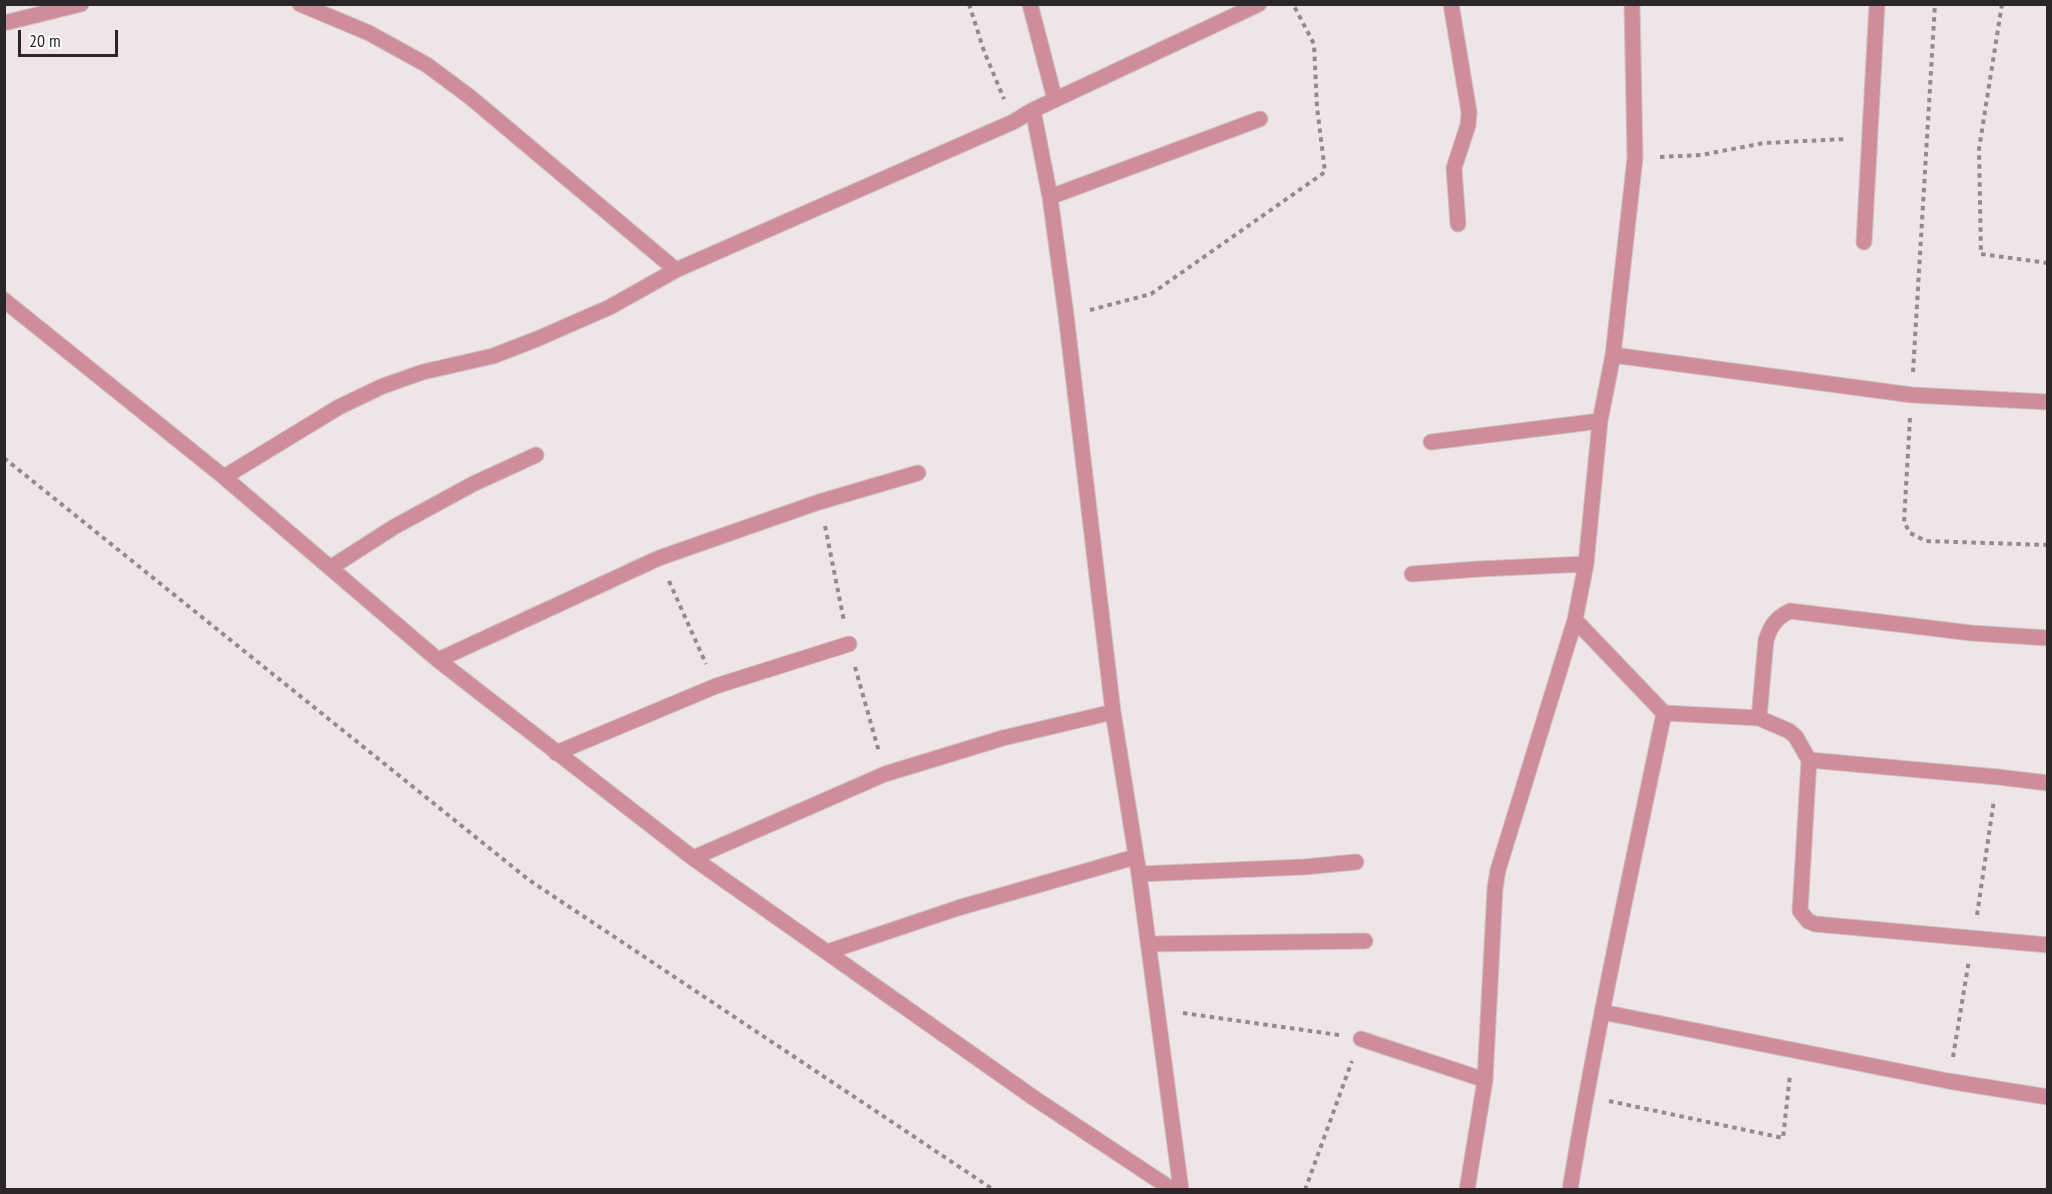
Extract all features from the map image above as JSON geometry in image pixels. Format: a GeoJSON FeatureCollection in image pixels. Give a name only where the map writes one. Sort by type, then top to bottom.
{"type":"FeatureCollection","features":[{"type":"Feature","properties":{"kind":"street"},"geometry":{"type":"LineString","coordinates":[[4,23],[81,4]]}},
{"type":"Feature","properties":{"kind":"street"},"geometry":{"type":"LineString","coordinates":[[300,4],[369,33],[427,65],[470,97],[676,270]]}},
{"type":"Feature","properties":{"kind":"street"},"geometry":{"type":"LineString","coordinates":[[1030,4],[1055,100]]}},
{"type":"Feature","properties":{"kind":"street"},"geometry":{"type":"LineString","coordinates":[[224,477],[339,407],[383,386],[423,372],[493,356],[537,339],[610,307],[676,270],[1013,122],[1232,11],[1259,4]]}},
{"type":"Feature","properties":{"kind":"street"},"geometry":{"type":"LineString","coordinates":[[1451,4],[1469,112],[1468,124],[1454,168],[1458,224]]}},
{"type":"Feature","properties":{"kind":"street"},"geometry":{"type":"LineString","coordinates":[[1467,1190],[1485,1080],[1495,888],[1498,870],[1575,620],[1586,564],[1600,421],[1613,355],[1635,158],[1632,4]]}},
{"type":"Feature","properties":{"kind":"street"},"geometry":{"type":"LineString","coordinates":[[1864,242],[1877,4]]}},
{"type":"Feature","properties":{"kind":"street"},"geometry":{"type":"LineString","coordinates":[[1033,110],[1050,196],[1113,712],[1139,874],[1181,1190]]}},
{"type":"Feature","properties":{"kind":"street"},"geometry":{"type":"LineString","coordinates":[[1050,196],[1260,119]]}},
{"type":"Feature","properties":{"kind":"street"},"geometry":{"type":"LineString","coordinates":[[4,300],[224,477],[438,660],[693,858],[1034,1098],[1173,1190]]}},
{"type":"Feature","properties":{"kind":"street"},"geometry":{"type":"LineString","coordinates":[[1613,355],[1912,395],[2048,402]]}},
{"type":"Feature","properties":{"kind":"street"},"geometry":{"type":"LineString","coordinates":[[1431,442],[1600,421]]}},
{"type":"Feature","properties":{"kind":"street"},"geometry":{"type":"LineString","coordinates":[[330,568],[394,527],[463,489],[536,455]]}},
{"type":"Feature","properties":{"kind":"street"},"geometry":{"type":"LineString","coordinates":[[438,660],[659,558],[819,502],[918,473]]}},
{"type":"Feature","properties":{"kind":"street"},"geometry":{"type":"LineString","coordinates":[[1412,574],[1586,564]]}},
{"type":"Feature","properties":{"kind":"street"},"geometry":{"type":"LineString","coordinates":[[1759,718],[1766,640],[1777,617],[1790,611],[1971,633],[2048,638]]}},
{"type":"Feature","properties":{"kind":"street"},"geometry":{"type":"LineString","coordinates":[[1575,620],[1664,713],[1759,718],[1790,731],[1796,737],[1809,760],[1800,911],[1804,917],[1815,924],[2048,945]]}},
{"type":"Feature","properties":{"kind":"street"},"geometry":{"type":"LineString","coordinates":[[556,753],[716,686],[849,645]]}},
{"type":"Feature","properties":{"kind":"street"},"geometry":{"type":"LineString","coordinates":[[693,858],[885,774],[1003,738],[1113,712]]}},
{"type":"Feature","properties":{"kind":"street"},"geometry":{"type":"LineString","coordinates":[[1570,1190],[1585,1096],[1664,713]]}},
{"type":"Feature","properties":{"kind":"street"},"geometry":{"type":"LineString","coordinates":[[1809,760],[2048,783]]}},
{"type":"Feature","properties":{"kind":"street"},"geometry":{"type":"LineString","coordinates":[[827,952],[958,908],[1135,857]]}},
{"type":"Feature","properties":{"kind":"street"},"geometry":{"type":"LineString","coordinates":[[1139,874],[1356,862]]}},
{"type":"Feature","properties":{"kind":"street"},"geometry":{"type":"LineString","coordinates":[[1148,944],[1365,941]]}},
{"type":"Feature","properties":{"kind":"street"},"geometry":{"type":"LineString","coordinates":[[1602,1012],[1948,1081],[2048,1097]]}},
{"type":"Feature","properties":{"kind":"street"},"geometry":{"type":"LineString","coordinates":[[1361,1039],[1485,1080]]}},
{"type":"Feature","properties":{"kind":"path"},"geometry":{"type":"LineString","coordinates":[[969,4],[984,51],[1013,122]]}},
{"type":"Feature","properties":{"kind":"path"},"geometry":{"type":"LineString","coordinates":[[1066,315],[1151,294],[1325,172],[1317,107],[1314,44],[1293,4]]}},
{"type":"Feature","properties":{"kind":"path"},"geometry":{"type":"LineString","coordinates":[[1935,4],[1904,522],[1910,533],[1926,541],[2048,545]]}},
{"type":"Feature","properties":{"kind":"path"},"geometry":{"type":"LineString","coordinates":[[2002,4],[1979,149],[1981,254],[2048,263]]}},
{"type":"Feature","properties":{"kind":"path"},"geometry":{"type":"LineString","coordinates":[[1635,158],[1701,155],[1764,143],[1870,137]]}},
{"type":"Feature","properties":{"kind":"path"},"geometry":{"type":"LineString","coordinates":[[4,458],[528,879],[994,1190]]}},
{"type":"Feature","properties":{"kind":"path"},"geometry":{"type":"LineString","coordinates":[[819,502],[849,645],[885,774]]}},
{"type":"Feature","properties":{"kind":"path"},"geometry":{"type":"LineString","coordinates":[[659,558],[716,686]]}},
{"type":"Feature","properties":{"kind":"path"},"geometry":{"type":"LineString","coordinates":[[1948,1081],[1998,777]]}},
{"type":"Feature","properties":{"kind":"path"},"geometry":{"type":"LineString","coordinates":[[1158,1010],[1361,1039],[1305,1190]]}},
{"type":"Feature","properties":{"kind":"path"},"geometry":{"type":"LineString","coordinates":[[1585,1096],[1783,1138],[1793,1050]]}}]}
